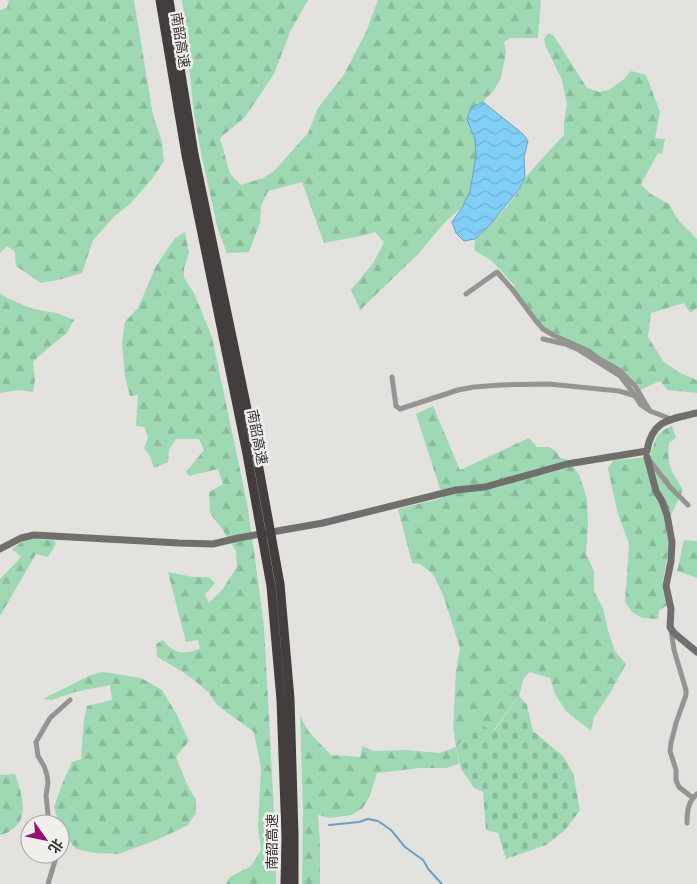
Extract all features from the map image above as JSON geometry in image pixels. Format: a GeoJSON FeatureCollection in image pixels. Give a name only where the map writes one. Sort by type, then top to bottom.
{"type":"FeatureCollection","features":[{"type":"Feature","properties":{"kind":"highway","name":"南韶高速"},"geometry":{"type":"LineString","coordinates":[[160,0],[186,155],[247,454],[271,586],[282,700],[286,836],[285,884]]}},
{"type":"Feature","properties":{"kind":"highway","name":"南韶高速"},"geometry":{"type":"LineString","coordinates":[[169,0],[194,154],[256,452],[280,584],[290,699],[294,884]]}},
{"type":"Feature","properties":{"kind":"street"},"geometry":{"type":"LineString","coordinates":[[466,294],[497,272],[543,329],[589,351],[619,370],[635,386],[650,411]]}},
{"type":"Feature","properties":{"kind":"street"},"geometry":{"type":"LineString","coordinates":[[543,339],[577,349],[620,376],[641,405],[650,411],[671,419]]}},
{"type":"Feature","properties":{"kind":"street"},"geometry":{"type":"LineString","coordinates":[[392,377],[396,406],[400,409],[458,390],[500,385],[549,384],[619,391],[636,396]]}},
{"type":"Feature","properties":{"kind":"street"},"geometry":{"type":"LineString","coordinates":[[687,823],[688,809],[695,796],[679,787],[670,750],[676,723],[686,695],[674,650],[670,627],[671,608],[666,586],[671,561],[672,542],[666,515],[662,501],[656,491],[647,454],[649,441],[655,429],[671,419],[697,413]]}},
{"type":"Feature","properties":{"kind":"street"},"geometry":{"type":"LineString","coordinates":[[647,454],[670,487],[688,504]]}},
{"type":"Feature","properties":{"kind":"street"},"geometry":{"type":"LineString","coordinates":[[0,549],[21,538],[34,535],[214,544],[303,527],[456,490],[485,486],[567,464],[647,454]]}},
{"type":"Feature","properties":{"kind":"street"},"geometry":{"type":"LineString","coordinates":[[670,627],[674,633],[697,652]]}},
{"type":"Feature","properties":{"kind":"street"},"geometry":{"type":"LineString","coordinates":[[48,814],[46,795],[47,775],[38,756],[36,742],[50,718],[70,700]]}},
{"type":"Feature","properties":{"kind":"street"},"geometry":{"type":"LineString","coordinates":[[48,884],[54,864]]}},
{"type":"Feature","properties":{"kind":"green space"},"geometry":{"type":"Polygon","coordinates":[[[9,0],[134,0],[153,115],[162,142],[164,161],[152,179],[130,204],[116,215],[93,240],[82,273],[41,283],[16,266],[15,252],[7,246],[0,253],[0,10],[7,8],[9,0]]]}},
{"type":"Feature","properties":{"kind":"green space"},"geometry":{"type":"Polygon","coordinates":[[[182,0],[308,0],[290,32],[274,74],[245,117],[220,138],[230,174],[241,185],[263,178],[274,171],[308,133],[318,108],[343,76],[366,32],[378,0],[541,0],[538,38],[510,38],[504,42],[506,53],[501,77],[494,90],[483,102],[471,108],[467,118],[475,139],[476,155],[470,191],[463,206],[446,221],[418,254],[360,310],[351,290],[374,262],[384,242],[375,232],[324,243],[302,182],[268,191],[261,206],[260,223],[249,252],[227,253],[218,230],[194,114],[182,0]]]}},
{"type":"Feature","properties":{"kind":"green space"},"geometry":{"type":"Polygon","coordinates":[[[548,33],[554,36],[587,88],[599,92],[609,90],[631,71],[646,75],[660,112],[655,138],[665,139],[662,154],[658,153],[641,184],[649,193],[669,204],[678,220],[697,239],[697,308],[690,313],[684,303],[651,313],[648,337],[663,361],[680,373],[697,380],[697,393],[668,390],[660,381],[638,391],[635,386],[543,329],[512,289],[515,286],[492,261],[474,250],[475,239],[493,222],[520,189],[527,176],[564,135],[567,104],[562,80],[546,47],[544,39],[548,33]]]}},
{"type":"Feature","properties":{"kind":"green space"},"geometry":{"type":"Polygon","coordinates":[[[185,232],[189,253],[184,268],[184,278],[194,293],[212,337],[247,503],[253,544],[264,626],[276,848],[276,884],[226,884],[230,877],[251,866],[261,850],[258,827],[261,768],[254,732],[217,705],[208,692],[195,681],[157,657],[156,644],[163,640],[175,651],[189,652],[200,649],[198,640],[186,642],[168,572],[193,577],[209,577],[215,583],[205,595],[209,603],[222,590],[237,567],[236,551],[210,513],[209,492],[223,484],[218,469],[189,476],[186,472],[204,450],[199,439],[176,439],[169,449],[168,462],[154,468],[150,456],[144,448],[148,438],[145,427],[136,426],[138,395],[130,396],[125,377],[122,343],[125,322],[138,308],[156,266],[175,238],[185,232]]]}},
{"type":"Feature","properties":{"kind":"green space"},"geometry":{"type":"Polygon","coordinates":[[[0,293],[33,309],[57,313],[74,320],[67,333],[33,362],[35,380],[33,392],[20,390],[0,393],[0,293]]]}},
{"type":"Feature","properties":{"kind":"green space"},"geometry":{"type":"Polygon","coordinates":[[[433,406],[460,470],[529,438],[537,447],[549,447],[555,450],[560,458],[566,459],[579,474],[587,499],[588,527],[586,554],[594,571],[594,591],[603,608],[615,651],[626,664],[594,717],[591,731],[566,711],[555,694],[550,678],[530,672],[524,678],[519,696],[493,731],[456,747],[453,727],[456,670],[460,648],[443,595],[433,574],[420,564],[412,563],[398,509],[443,498],[416,414],[433,406]]]}},
{"type":"Feature","properties":{"kind":"green space"},"geometry":{"type":"Polygon","coordinates":[[[672,426],[676,438],[669,443],[668,457],[673,473],[683,490],[666,531],[669,547],[662,586],[667,605],[659,611],[658,619],[642,618],[632,612],[625,602],[629,544],[617,511],[608,468],[614,460],[642,458],[651,453],[657,436],[672,426]]]}},
{"type":"Feature","properties":{"kind":"green space"},"geometry":{"type":"Polygon","coordinates":[[[35,539],[54,540],[56,544],[48,557],[36,554],[0,616],[0,579],[21,557],[12,549],[23,541],[35,539]]]}},
{"type":"Feature","properties":{"kind":"green space"},"geometry":{"type":"Polygon","coordinates":[[[684,540],[697,541],[697,578],[677,571],[684,540]]]}},
{"type":"Feature","properties":{"kind":"green space"},"geometry":{"type":"Polygon","coordinates":[[[103,672],[141,678],[162,690],[177,715],[189,741],[176,757],[196,800],[196,813],[188,825],[159,839],[118,854],[95,853],[76,849],[70,842],[70,814],[56,814],[54,807],[72,762],[81,759],[84,719],[87,706],[112,700],[110,685],[75,692],[52,700],[43,699],[91,675],[103,672]]]}},
{"type":"Feature","properties":{"kind":"green space"},"geometry":{"type":"Polygon","coordinates":[[[519,696],[527,705],[533,731],[563,756],[573,773],[580,810],[565,830],[546,845],[506,859],[498,833],[486,830],[483,792],[474,788],[461,769],[456,747],[477,723],[494,731],[519,696]]]}},
{"type":"Feature","properties":{"kind":"green space"},"geometry":{"type":"Polygon","coordinates":[[[300,716],[309,732],[331,755],[360,757],[363,746],[373,751],[406,750],[440,753],[456,747],[459,764],[446,768],[420,768],[377,773],[370,796],[362,809],[351,815],[330,818],[318,815],[320,884],[302,884],[303,813],[300,716]]]}},
{"type":"Feature","properties":{"kind":"green space"},"geometry":{"type":"Polygon","coordinates":[[[15,774],[22,796],[23,812],[20,814],[20,820],[17,825],[10,831],[0,835],[0,775],[15,774]]]}},
{"type":"Feature","properties":{"kind":"water"},"geometry":{"type":"Polygon","coordinates":[[[483,102],[523,134],[528,141],[524,157],[525,178],[520,188],[488,227],[475,239],[464,241],[456,233],[452,222],[470,191],[476,156],[475,139],[467,119],[471,108],[483,102]]]}},
{"type":"Feature","properties":{"kind":"waterway"},"geometry":{"type":"LineString","coordinates":[[329,825],[359,822],[368,819],[378,821],[391,830],[405,847],[423,860],[429,870],[442,884]]}}]}
